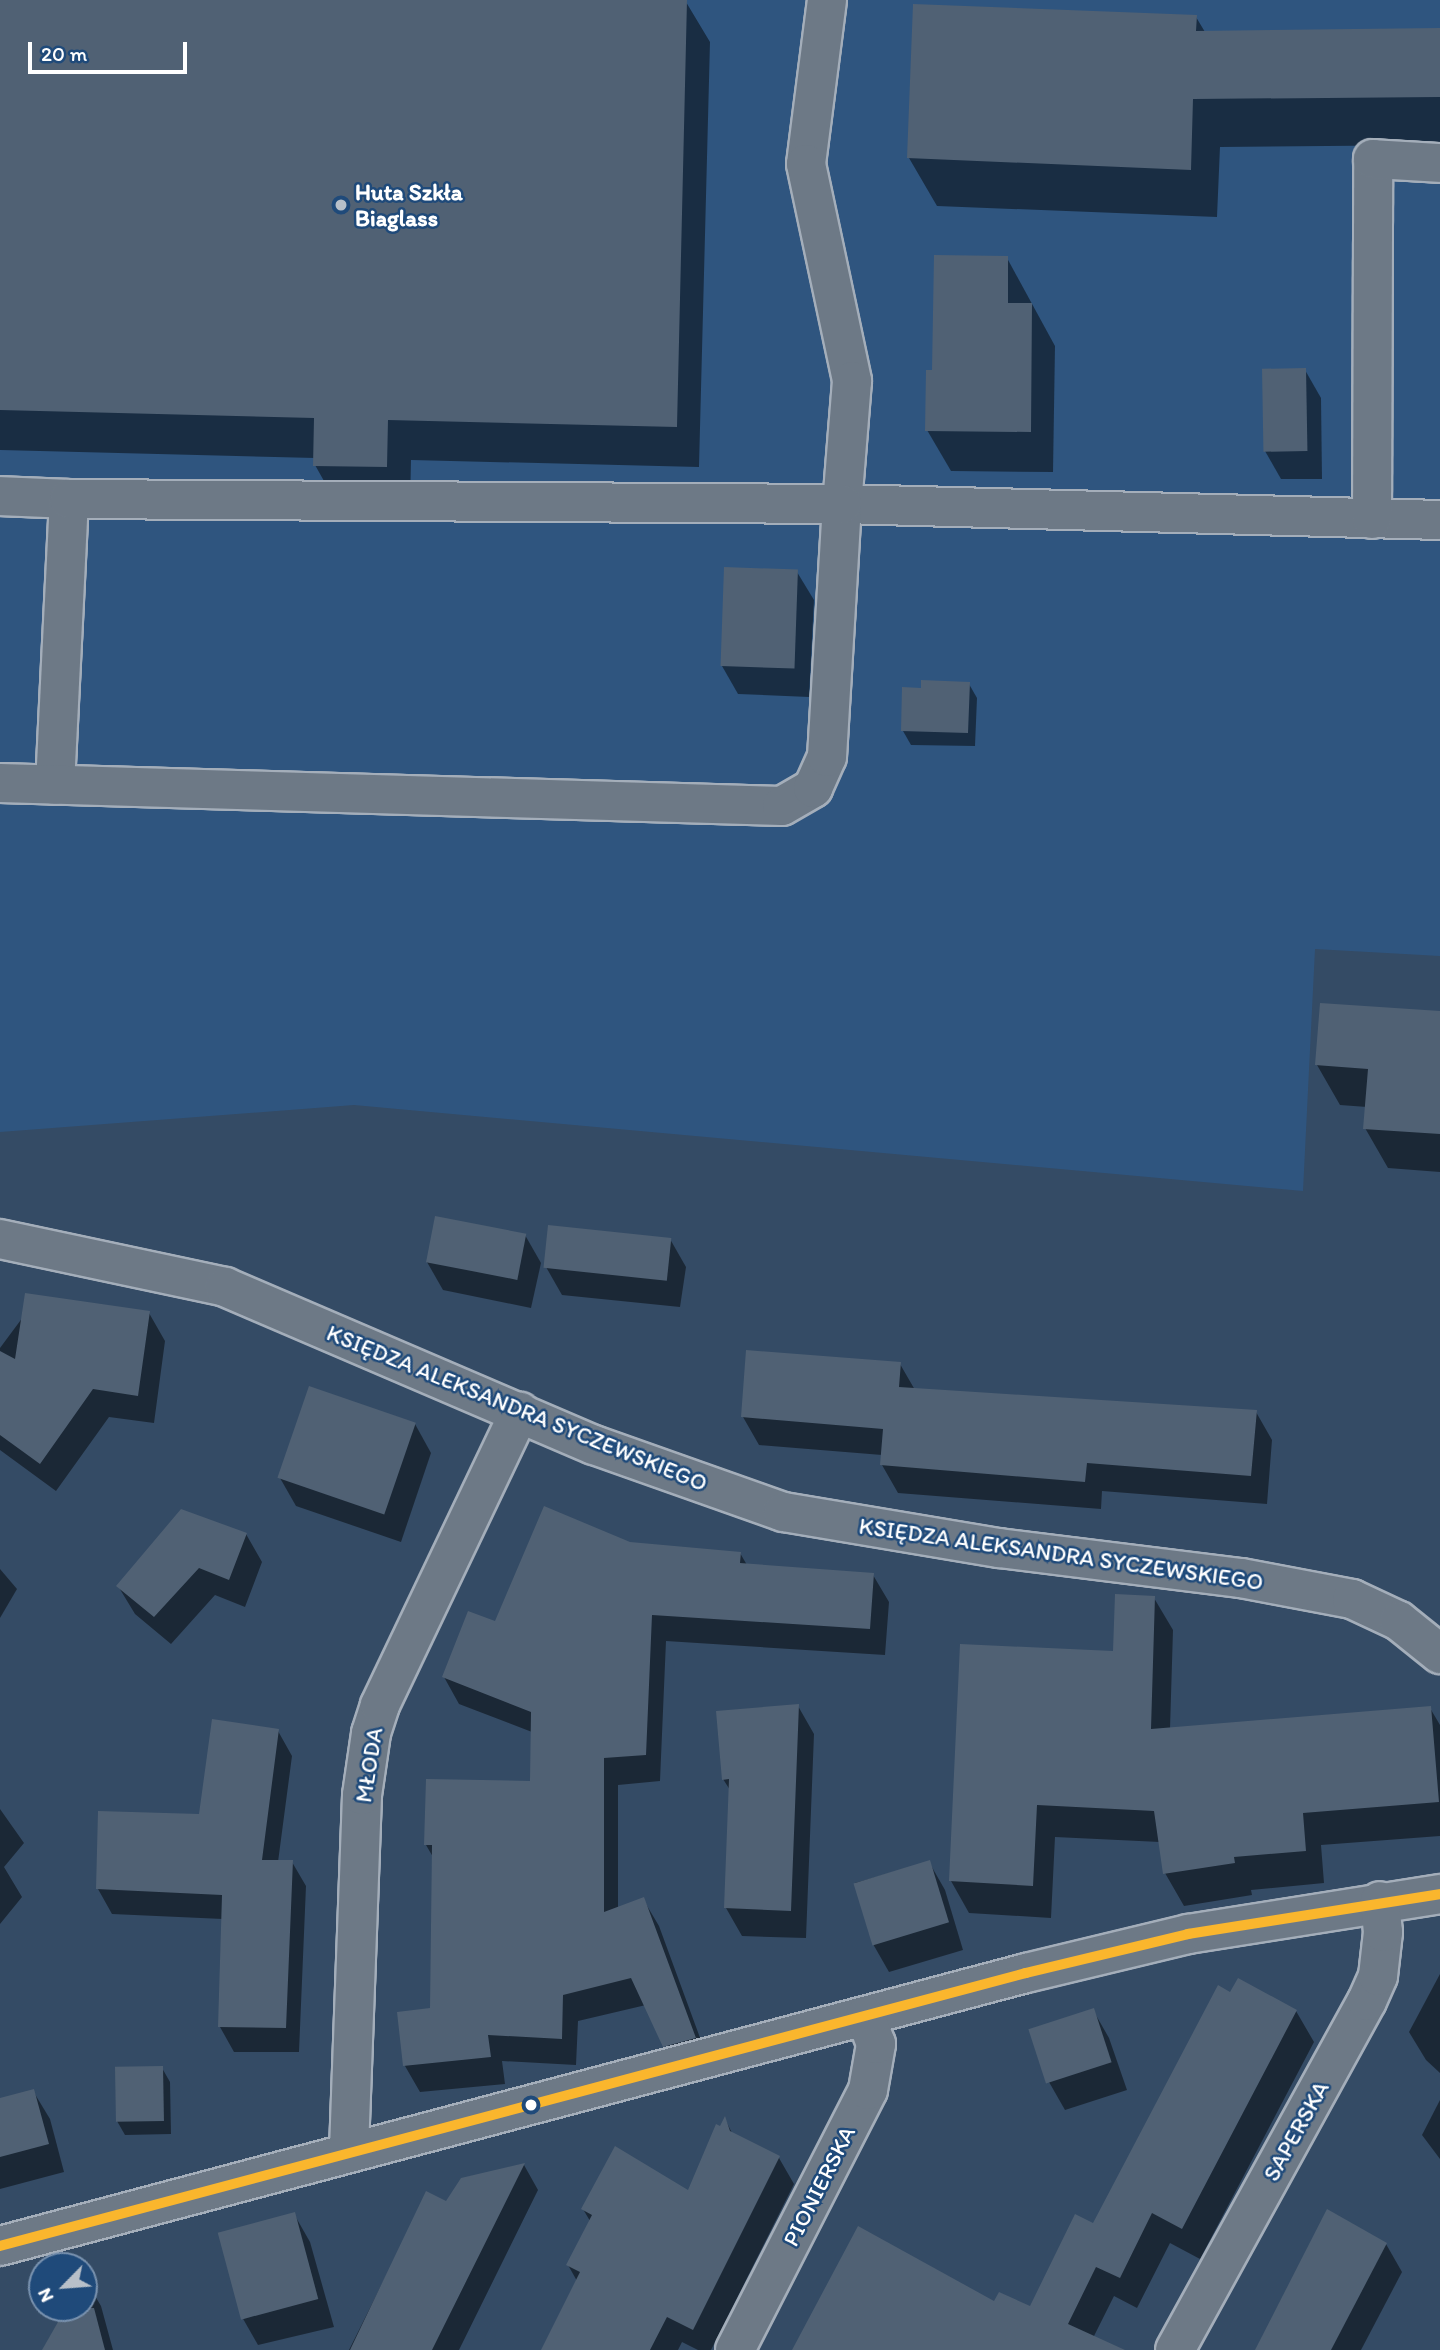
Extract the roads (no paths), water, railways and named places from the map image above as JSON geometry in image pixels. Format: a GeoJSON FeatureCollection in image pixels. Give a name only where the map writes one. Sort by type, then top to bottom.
{"type":"FeatureCollection","features":[{"type":"Feature","properties":{"kind":"street"},"geometry":{"type":"LineString","coordinates":[[0,783],[782,806],[813,788],[827,757],[852,381],[806,164],[827,0]]}},
{"type":"Feature","properties":{"kind":"street"},"geometry":{"type":"LineString","coordinates":[[1372,519],[1373,159],[1440,163]]}},
{"type":"Feature","properties":{"kind":"street"},"geometry":{"type":"LineString","coordinates":[[0,496],[69,499],[842,504],[1440,520]]}},
{"type":"Feature","properties":{"kind":"street"},"geometry":{"type":"LineString","coordinates":[[55,785],[69,499]]}},
{"type":"Feature","properties":{"kind":"street","name":"KSIĘDZA ALEKSANDRA SYCZEWSKIEGO"},"geometry":{"type":"LineString","coordinates":[[4,1243],[225,1287],[606,1449],[783,1512],[999,1548],[1241,1578],[1352,1599],[1399,1621],[1440,1654]]}},
{"type":"Feature","properties":{"kind":"street","name":"MŁODA"},"geometry":{"type":"LineString","coordinates":[[349,2150],[362,1795],[371,1733],[380,1705],[520,1412]]}},
{"type":"Feature","properties":{"kind":"street"},"geometry":{"type":"LineString","coordinates":[[0,2246],[349,2150],[1188,1934],[1380,1901],[1440,1894]]}},
{"type":"Feature","properties":{"kind":"street","name":"SAPERSKA"},"geometry":{"type":"LineString","coordinates":[[1175,2350],[1367,2001],[1380,1957],[1380,1901]]}},
{"type":"Feature","properties":{"kind":"street","name":"PIONIERSKA"},"geometry":{"type":"LineString","coordinates":[[736,2350],[868,2090],[876,2044],[865,2016]]}},
{"type":"Feature","properties":{"kind":"place","name":"Huta Szkła Biaglass"},"geometry":{"type":"Point","coordinates":[341,205]}}]}
